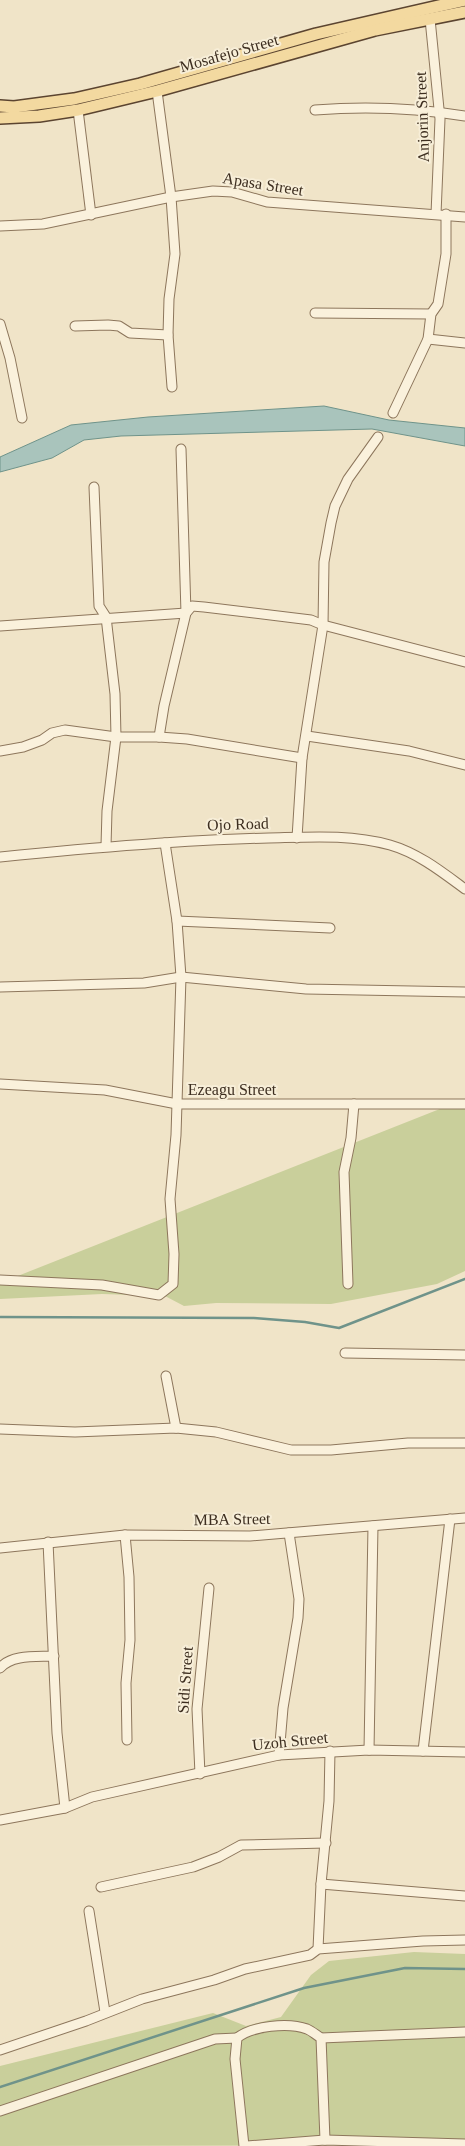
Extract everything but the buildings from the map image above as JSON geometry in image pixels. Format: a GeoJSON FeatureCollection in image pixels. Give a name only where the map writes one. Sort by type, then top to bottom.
{"type":"FeatureCollection","features":[{"type":"Feature","properties":{"kind":"main road","name":"Mosafejo Street"},"geometry":{"type":"LineString","coordinates":[[0,106],[14,107],[44,104],[112,90],[316,34],[465,0]]}},
{"type":"Feature","properties":{"kind":"main road","name":"Mosafejo Street"},"geometry":{"type":"LineString","coordinates":[[0,118],[39,116],[78,110],[375,30],[465,12]]}},
{"type":"Feature","properties":{"kind":"street","name":"Anjorin Street"},"geometry":{"type":"LineString","coordinates":[[430,19],[440,152],[436,214]]}},
{"type":"Feature","properties":{"kind":"street"},"geometry":{"type":"LineString","coordinates":[[157,90],[171,197],[175,254],[169,298],[168,334],[172,387]]}},
{"type":"Feature","properties":{"kind":"street"},"geometry":{"type":"LineString","coordinates":[[315,110],[341,108],[438,111],[465,116]]}},
{"type":"Feature","properties":{"kind":"street"},"geometry":{"type":"LineString","coordinates":[[78,110],[91,215]]}},
{"type":"Feature","properties":{"kind":"street","name":"Apasa Street"},"geometry":{"type":"LineString","coordinates":[[0,226],[43,224],[171,197],[213,191],[232,192],[266,202],[446,214],[465,217]]}},
{"type":"Feature","properties":{"kind":"street"},"geometry":{"type":"LineString","coordinates":[[393,413],[428,339],[431,314],[438,304],[446,254],[446,214]]}},
{"type":"Feature","properties":{"kind":"street"},"geometry":{"type":"LineString","coordinates":[[315,313],[431,314]]}},
{"type":"Feature","properties":{"kind":"street"},"geometry":{"type":"LineString","coordinates":[[0,324],[10,358],[22,418]]}},
{"type":"Feature","properties":{"kind":"street"},"geometry":{"type":"LineString","coordinates":[[75,326],[108,325],[119,326],[130,333],[168,334]]}},
{"type":"Feature","properties":{"kind":"street"},"geometry":{"type":"LineString","coordinates":[[428,339],[465,343]]}},
{"type":"Feature","properties":{"kind":"street"},"geometry":{"type":"LineString","coordinates":[[297,838],[302,758],[307,736],[323,625],[324,562],[335,506],[348,479],[378,437]]}},
{"type":"Feature","properties":{"kind":"street"},"geometry":{"type":"LineString","coordinates":[[159,737],[164,706],[186,612],[181,449]]}},
{"type":"Feature","properties":{"kind":"street"},"geometry":{"type":"LineString","coordinates":[[94,487],[99,606],[106,617],[115,694],[116,737],[107,811],[106,846]]}},
{"type":"Feature","properties":{"kind":"street"},"geometry":{"type":"LineString","coordinates":[[0,626],[50,624],[106,617],[186,612],[192,606],[204,606],[311,620],[323,625],[465,662]]}},
{"type":"Feature","properties":{"kind":"street"},"geometry":{"type":"LineString","coordinates":[[0,750],[23,747],[42,740],[52,733],[65,730],[116,737],[187,739],[302,758]]}},
{"type":"Feature","properties":{"kind":"street"},"geometry":{"type":"LineString","coordinates":[[307,736],[409,751],[465,765]]}},
{"type":"Feature","properties":{"kind":"street","name":"Ojo Road"},"geometry":{"type":"LineString","coordinates":[[0,857],[106,846],[228,839],[336,836],[391,845],[416,855],[465,889]]}},
{"type":"Feature","properties":{"kind":"street"},"geometry":{"type":"LineString","coordinates":[[0,1280],[102,1285],[159,1295],[173,1284],[174,1254],[170,1199],[177,1104],[181,977],[177,921],[165,843]]}},
{"type":"Feature","properties":{"kind":"street"},"geometry":{"type":"LineString","coordinates":[[177,921],[330,928]]}},
{"type":"Feature","properties":{"kind":"street"},"geometry":{"type":"LineString","coordinates":[[0,987],[144,983],[181,977],[306,989],[465,992]]}},
{"type":"Feature","properties":{"kind":"street","name":"Ezeagu Street"},"geometry":{"type":"LineString","coordinates":[[0,1084],[105,1090],[177,1104],[465,1104]]}},
{"type":"Feature","properties":{"kind":"street"},"geometry":{"type":"LineString","coordinates":[[348,1284],[344,1172],[351,1138],[354,1104]]}},
{"type":"Feature","properties":{"kind":"street"},"geometry":{"type":"LineString","coordinates":[[345,1353],[465,1355]]}},
{"type":"Feature","properties":{"kind":"street"},"geometry":{"type":"LineString","coordinates":[[166,1376],[176,1428]]}},
{"type":"Feature","properties":{"kind":"street"},"geometry":{"type":"LineString","coordinates":[[0,1429],[75,1432],[176,1428],[216,1432],[291,1450],[331,1450],[408,1443],[465,1443]]}},
{"type":"Feature","properties":{"kind":"street","name":"MBA Street"},"geometry":{"type":"LineString","coordinates":[[0,1548],[125,1535],[250,1536],[465,1518]]}},
{"type":"Feature","properties":{"kind":"street"},"geometry":{"type":"LineString","coordinates":[[423,1751],[450,1519]]}},
{"type":"Feature","properties":{"kind":"street"},"geometry":{"type":"LineString","coordinates":[[369,1750],[373,1526]]}},
{"type":"Feature","properties":{"kind":"street"},"geometry":{"type":"LineString","coordinates":[[279,1755],[283,1708],[298,1618],[299,1599],[289,1533]]}},
{"type":"Feature","properties":{"kind":"street"},"geometry":{"type":"LineString","coordinates":[[125,1535],[129,1577],[130,1640],[126,1684],[127,1740]]}},
{"type":"Feature","properties":{"kind":"street"},"geometry":{"type":"LineString","coordinates":[[48,1542],[57,1733],[65,1808]]}},
{"type":"Feature","properties":{"kind":"street","name":"Sidi Street"},"geometry":{"type":"LineString","coordinates":[[200,1774],[196,1710],[209,1588]]}},
{"type":"Feature","properties":{"kind":"street"},"geometry":{"type":"LineString","coordinates":[[0,1668],[6,1661],[54,1656]]}},
{"type":"Feature","properties":{"kind":"street","name":"Uzoh Street"},"geometry":{"type":"LineString","coordinates":[[0,1820],[65,1808],[92,1797],[279,1755],[369,1750],[465,1752]]}},
{"type":"Feature","properties":{"kind":"street"},"geometry":{"type":"LineString","coordinates":[[318,1949],[320,1884],[326,1843],[329,1800],[330,1751]]}},
{"type":"Feature","properties":{"kind":"street"},"geometry":{"type":"LineString","coordinates":[[101,1887],[193,1866],[241,1845],[326,1843]]}},
{"type":"Feature","properties":{"kind":"street"},"geometry":{"type":"LineString","coordinates":[[320,1884],[465,1896]]}},
{"type":"Feature","properties":{"kind":"street"},"geometry":{"type":"LineString","coordinates":[[90,1910],[106,2012]]}},
{"type":"Feature","properties":{"kind":"street"},"geometry":{"type":"LineString","coordinates":[[0,2050],[142,1999],[214,1980],[245,1968],[310,1955],[318,1949],[423,1940],[465,1940]]}},
{"type":"Feature","properties":{"kind":"street"},"geometry":{"type":"LineString","coordinates":[[0,2111],[215,2038],[236,2038],[244,2032],[271,2026],[307,2029],[321,2038],[465,2032]]}},
{"type":"Feature","properties":{"kind":"street"},"geometry":{"type":"LineString","coordinates":[[236,2038],[235,2059],[245,2146],[325,2140],[465,2144]]}},
{"type":"Feature","properties":{"kind":"street"},"geometry":{"type":"LineString","coordinates":[[321,2038],[325,2140]]}},
{"type":"Feature","properties":{"kind":"green space"},"geometry":{"type":"Polygon","coordinates":[[[465,1099],[465,1271],[437,1284],[331,1304],[216,1303],[184,1306],[165,1296],[102,1294],[0,1299],[0,1283],[465,1099]]]}},
{"type":"Feature","properties":{"kind":"green space"},"geometry":{"type":"Polygon","coordinates":[[[414,1952],[465,1954],[465,2145],[0,2146],[0,2066],[213,2013],[246,2026],[281,2017],[311,1975],[329,1961],[414,1952]]]}},
{"type":"Feature","properties":{"kind":"water"},"geometry":{"type":"Polygon","coordinates":[[[324,406],[389,420],[465,428],[465,446],[372,429],[121,436],[84,440],[52,458],[0,472],[0,457],[71,425],[148,417],[324,406]]]}},
{"type":"Feature","properties":{"kind":"waterway"},"geometry":{"type":"LineString","coordinates":[[0,1317],[254,1318],[305,1322],[339,1328],[465,1279]]}},
{"type":"Feature","properties":{"kind":"waterway"},"geometry":{"type":"LineString","coordinates":[[0,2087],[304,1988],[405,1968],[465,1969]]}}]}
